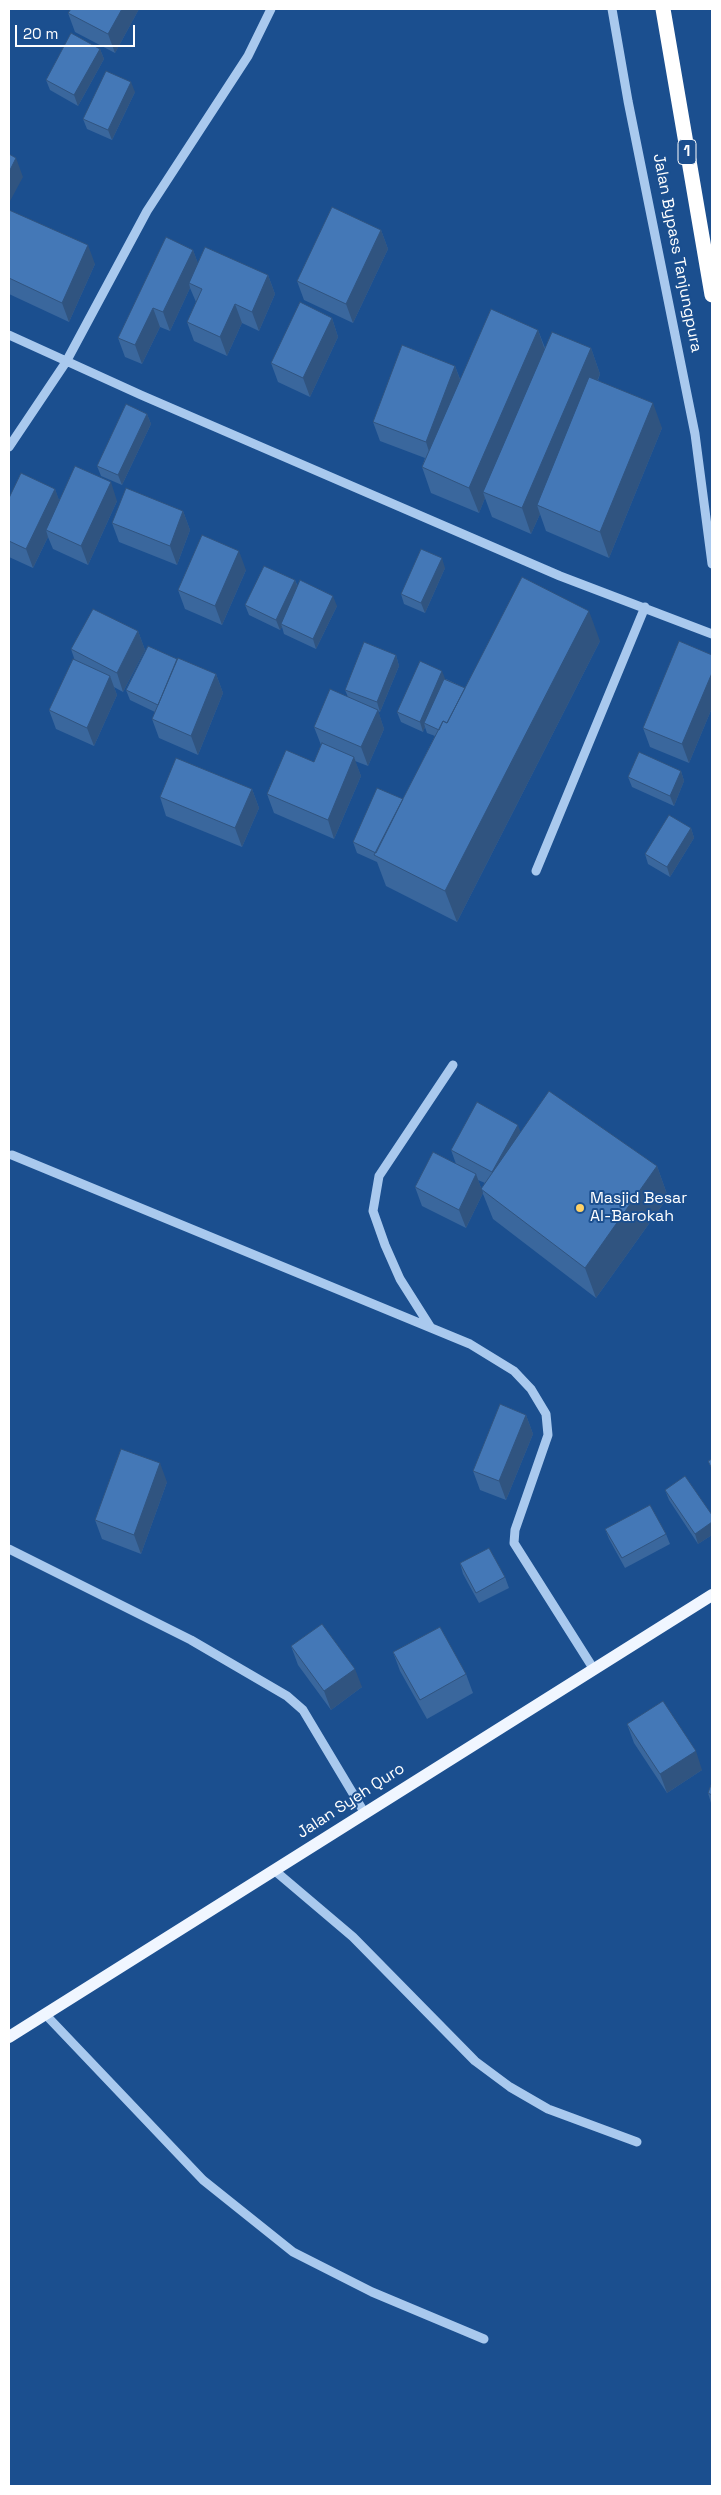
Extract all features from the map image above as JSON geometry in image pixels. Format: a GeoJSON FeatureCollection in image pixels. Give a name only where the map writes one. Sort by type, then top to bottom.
{"type":"FeatureCollection","features":[{"type":"Feature","properties":{"kind":"highway","name":"Jalan Bypass Tanjungpura"},"geometry":{"type":"LineString","coordinates":[[663,9],[712,295]]}},
{"type":"Feature","properties":{"kind":"main road","name":"Jalan Syeh Quro"},"geometry":{"type":"LineString","coordinates":[[9,2037],[593,1668],[712,1595]]}},
{"type":"Feature","properties":{"kind":"street"},"geometry":{"type":"LineString","coordinates":[[9,447],[66,362],[147,211],[248,56],[271,9]]}},
{"type":"Feature","properties":{"kind":"street","name":"Jalan Bypass Tanjungpura"},"geometry":{"type":"LineString","coordinates":[[612,9],[630,111],[695,434],[712,564]]}},
{"type":"Feature","properties":{"kind":"street"},"geometry":{"type":"LineString","coordinates":[[9,335],[66,362],[560,576],[712,634]]}},
{"type":"Feature","properties":{"kind":"street"},"geometry":{"type":"LineString","coordinates":[[536,871],[645,607]]}},
{"type":"Feature","properties":{"kind":"street"},"geometry":{"type":"LineString","coordinates":[[431,1328],[400,1279],[373,1211],[379,1176],[453,1065]]}},
{"type":"Feature","properties":{"kind":"street"},"geometry":{"type":"LineString","coordinates":[[12,1155],[470,1344],[514,1371],[531,1389],[546,1414],[548,1435],[514,1530],[514,1543],[593,1668]]}},
{"type":"Feature","properties":{"kind":"street"},"geometry":{"type":"LineString","coordinates":[[9,1549],[191,1640],[287,1696],[303,1710],[364,1812]]}},
{"type":"Feature","properties":{"kind":"street"},"geometry":{"type":"LineString","coordinates":[[274,1870],[353,1937],[475,2061],[510,2087],[548,2109],[637,2142]]}},
{"type":"Feature","properties":{"kind":"street"},"geometry":{"type":"LineString","coordinates":[[45,2014],[203,2180],[292,2252],[372,2292],[484,2339]]}},
{"type":"Feature","properties":{"kind":"building"},"geometry":{"type":"Polygon","coordinates":[[[71,9],[122,9],[108,34],[68,13],[71,9]]]}},
{"type":"Feature","properties":{"kind":"building"},"geometry":{"type":"Polygon","coordinates":[[[71,33],[100,49],[74,95],[46,80],[71,33]]]}},
{"type":"Feature","properties":{"kind":"building"},"geometry":{"type":"Polygon","coordinates":[[[106,71],[131,82],[108,130],[83,119],[106,71]]]}},
{"type":"Feature","properties":{"kind":"building"},"geometry":{"type":"Polygon","coordinates":[[[9,154],[16,158],[9,172],[9,154]]]}},
{"type":"Feature","properties":{"kind":"building"},"geometry":{"type":"Polygon","coordinates":[[[332,207],[381,230],[346,304],[297,281],[332,207]]]}},
{"type":"Feature","properties":{"kind":"building"},"geometry":{"type":"Polygon","coordinates":[[[9,210],[88,245],[62,303],[9,278],[9,210]]]}},
{"type":"Feature","properties":{"kind":"building"},"geometry":{"type":"Polygon","coordinates":[[[166,237],[193,250],[163,312],[153,308],[135,345],[118,338],[166,237]]]}},
{"type":"Feature","properties":{"kind":"building"},"geometry":{"type":"Polygon","coordinates":[[[205,247],[268,275],[252,312],[235,304],[220,337],[187,322],[202,289],[189,283],[205,247]]]}},
{"type":"Feature","properties":{"kind":"building"},"geometry":{"type":"Polygon","coordinates":[[[300,302],[332,318],[303,378],[271,363],[300,302]]]}},
{"type":"Feature","properties":{"kind":"building"},"geometry":{"type":"Polygon","coordinates":[[[491,309],[538,330],[469,488],[422,467],[491,309]]]}},
{"type":"Feature","properties":{"kind":"building"},"geometry":{"type":"Polygon","coordinates":[[[552,332],[591,348],[522,508],[483,492],[552,332]]]}},
{"type":"Feature","properties":{"kind":"building"},"geometry":{"type":"Polygon","coordinates":[[[402,345],[455,366],[426,442],[373,422],[402,345]]]}},
{"type":"Feature","properties":{"kind":"building"},"geometry":{"type":"Polygon","coordinates":[[[589,377],[653,403],[600,532],[537,505],[589,377]]]}},
{"type":"Feature","properties":{"kind":"building"},"geometry":{"type":"Polygon","coordinates":[[[126,404],[147,414],[118,475],[97,466],[126,404]]]}},
{"type":"Feature","properties":{"kind":"building"},"geometry":{"type":"Polygon","coordinates":[[[75,466],[111,482],[81,546],[46,530],[75,466]]]}},
{"type":"Feature","properties":{"kind":"building"},"geometry":{"type":"Polygon","coordinates":[[[21,473],[55,489],[26,549],[9,541],[9,498],[21,473]]]}},
{"type":"Feature","properties":{"kind":"building"},"geometry":{"type":"Polygon","coordinates":[[[126,488],[183,511],[170,546],[112,523],[126,488]]]}},
{"type":"Feature","properties":{"kind":"building"},"geometry":{"type":"Polygon","coordinates":[[[202,535],[239,551],[215,606],[178,590],[202,535]]]}},
{"type":"Feature","properties":{"kind":"building"},"geometry":{"type":"Polygon","coordinates":[[[421,549],[442,558],[421,603],[401,594],[421,549]]]}},
{"type":"Feature","properties":{"kind":"building"},"geometry":{"type":"Polygon","coordinates":[[[264,566],[295,580],[276,620],[245,605],[264,566]]]}},
{"type":"Feature","properties":{"kind":"building"},"geometry":{"type":"Polygon","coordinates":[[[522,577],[589,611],[445,891],[374,855],[443,721],[447,723],[522,577]]]}},
{"type":"Feature","properties":{"kind":"building"},"geometry":{"type":"Polygon","coordinates":[[[300,580],[333,596],[313,639],[281,624],[300,580]]]}},
{"type":"Feature","properties":{"kind":"building"},"geometry":{"type":"Polygon","coordinates":[[[93,609],[138,631],[117,673],[71,649],[93,609]]]}},
{"type":"Feature","properties":{"kind":"building"},"geometry":{"type":"Polygon","coordinates":[[[679,641],[712,655],[712,673],[682,744],[643,728],[679,641]]]}},
{"type":"Feature","properties":{"kind":"building"},"geometry":{"type":"Polygon","coordinates":[[[364,642],[396,655],[377,702],[345,690],[364,642]]]}},
{"type":"Feature","properties":{"kind":"building"},"geometry":{"type":"Polygon","coordinates":[[[148,646],[177,659],[158,705],[126,690],[148,646]]]}},
{"type":"Feature","properties":{"kind":"building"},"geometry":{"type":"Polygon","coordinates":[[[178,658],[216,674],[191,736],[152,719],[178,658]]]}},
{"type":"Feature","properties":{"kind":"building"},"geometry":{"type":"Polygon","coordinates":[[[73,659],[110,676],[87,728],[49,710],[73,659]]]}},
{"type":"Feature","properties":{"kind":"building"},"geometry":{"type":"Polygon","coordinates":[[[420,661],[442,671],[420,722],[397,712],[420,661]]]}},
{"type":"Feature","properties":{"kind":"building"},"geometry":{"type":"Polygon","coordinates":[[[444,679],[465,688],[447,723],[443,721],[439,730],[424,723],[444,679]]]}},
{"type":"Feature","properties":{"kind":"building"},"geometry":{"type":"Polygon","coordinates":[[[330,689],[378,710],[361,747],[314,727],[330,689]]]}},
{"type":"Feature","properties":{"kind":"building"},"geometry":{"type":"Polygon","coordinates":[[[322,743],[354,757],[328,820],[267,794],[286,750],[314,762],[322,743]]]}},
{"type":"Feature","properties":{"kind":"building"},"geometry":{"type":"Polygon","coordinates":[[[639,752],[681,771],[670,796],[628,777],[639,752]]]}},
{"type":"Feature","properties":{"kind":"building"},"geometry":{"type":"Polygon","coordinates":[[[176,758],[252,789],[235,828],[160,797],[176,758]]]}},
{"type":"Feature","properties":{"kind":"building"},"geometry":{"type":"Polygon","coordinates":[[[377,788],[403,799],[376,853],[353,842],[377,788]]]}},
{"type":"Feature","properties":{"kind":"building"},"geometry":{"type":"Polygon","coordinates":[[[669,815],[691,828],[667,867],[645,854],[669,815]]]}},
{"type":"Feature","properties":{"kind":"building","name":"Masjid Besar Al-Barokah"},"geometry":{"type":"Polygon","coordinates":[[[549,1091],[657,1166],[585,1268],[481,1189],[549,1091]]]}},
{"type":"Feature","properties":{"kind":"building"},"geometry":{"type":"Polygon","coordinates":[[[477,1102],[518,1125],[492,1172],[451,1150],[477,1102]]]}},
{"type":"Feature","properties":{"kind":"building"},"geometry":{"type":"Polygon","coordinates":[[[433,1152],[476,1174],[459,1210],[415,1187],[433,1152]]]}},
{"type":"Feature","properties":{"kind":"building"},"geometry":{"type":"Polygon","coordinates":[[[500,1404],[526,1415],[499,1481],[473,1471],[500,1404]]]}},
{"type":"Feature","properties":{"kind":"building"},"geometry":{"type":"Polygon","coordinates":[[[121,1449],[160,1463],[134,1535],[95,1520],[121,1449]]]}},
{"type":"Feature","properties":{"kind":"building"},"geometry":{"type":"Polygon","coordinates":[[[712,1459],[712,1469],[708,1461],[712,1459]]]}},
{"type":"Feature","properties":{"kind":"building"},"geometry":{"type":"Polygon","coordinates":[[[685,1476],[712,1515],[712,1522],[695,1534],[665,1490],[685,1476]]]}},
{"type":"Feature","properties":{"kind":"building"},"geometry":{"type":"Polygon","coordinates":[[[650,1505],[666,1534],[622,1558],[605,1529],[650,1505]]]}},
{"type":"Feature","properties":{"kind":"building"},"geometry":{"type":"Polygon","coordinates":[[[489,1548],[505,1577],[476,1593],[460,1563],[489,1548]]]}},
{"type":"Feature","properties":{"kind":"building"},"geometry":{"type":"Polygon","coordinates":[[[322,1624],[355,1669],[324,1691],[291,1646],[322,1624]]]}},
{"type":"Feature","properties":{"kind":"building"},"geometry":{"type":"Polygon","coordinates":[[[440,1627],[466,1674],[420,1700],[393,1652],[440,1627]]]}},
{"type":"Feature","properties":{"kind":"building"},"geometry":{"type":"Polygon","coordinates":[[[663,1701],[696,1751],[660,1774],[627,1724],[663,1701]]]}},
{"type":"Feature","properties":{"kind":"building"},"geometry":{"type":"Polygon","coordinates":[[[712,1782],[712,1795],[708,1793],[712,1782]]]}},
{"type":"Feature","properties":{"kind":"place","name":"Masjid Besar Al-Barokah"},"geometry":{"type":"Point","coordinates":[580,1208]}}]}
